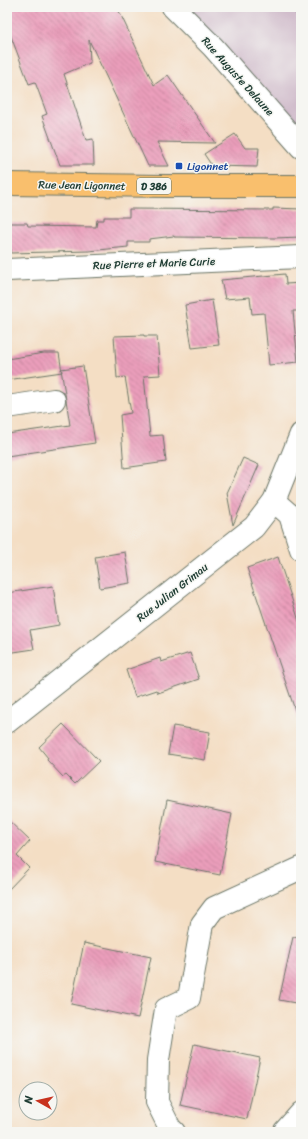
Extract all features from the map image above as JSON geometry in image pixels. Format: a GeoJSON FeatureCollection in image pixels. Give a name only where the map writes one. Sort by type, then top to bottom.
{"type":"FeatureCollection","features":[{"type":"Feature","properties":{"kind":"main road","name":"Rue Jean Ligonnet"},"geometry":{"type":"LineString","coordinates":[[7,184],[301,186]]}},
{"type":"Feature","properties":{"kind":"street","name":"Rue Auguste Delaune"},"geometry":{"type":"LineString","coordinates":[[174,7],[212,47],[301,147]]}},
{"type":"Feature","properties":{"kind":"street","name":"Rue Pierre et Marie Curie"},"geometry":{"type":"LineString","coordinates":[[7,270],[301,257]]}},
{"type":"Feature","properties":{"kind":"street"},"geometry":{"type":"LineString","coordinates":[[7,408],[54,400]]}},
{"type":"Feature","properties":{"kind":"street","name":"Rue Julian Grimau"},"geometry":{"type":"LineString","coordinates":[[7,722],[254,527],[274,501],[301,434]]}},
{"type":"Feature","properties":{"kind":"street"},"geometry":{"type":"LineString","coordinates":[[274,501],[290,516],[301,549]]}},
{"type":"Feature","properties":{"kind":"street"},"geometry":{"type":"LineString","coordinates":[[174,1132],[170,1128],[158,1102],[158,1060],[166,1009],[189,998],[202,924],[214,908],[301,868]]}},
{"type":"Feature","properties":{"kind":"street"},"geometry":{"type":"LineString","coordinates":[[284,1132],[301,1113]]}},
{"type":"Feature","properties":{"kind":"shaded area"},"geometry":{"type":"Polygon","coordinates":[[[174,7],[301,7],[301,143],[174,7]]]}},
{"type":"Feature","properties":{"kind":"building"},"geometry":{"type":"Polygon","coordinates":[[[7,7],[117,7],[154,85],[168,75],[215,143],[157,142],[169,166],[148,166],[89,40],[90,63],[64,74],[86,140],[93,139],[94,165],[60,165],[42,116],[47,114],[35,82],[29,84],[7,26],[7,7]]]}},
{"type":"Feature","properties":{"kind":"building"},"geometry":{"type":"Polygon","coordinates":[[[235,134],[245,148],[259,148],[257,167],[212,166],[204,154],[235,134]]]}},
{"type":"Feature","properties":{"kind":"building"},"geometry":{"type":"Polygon","coordinates":[[[273,208],[301,209],[301,237],[274,238],[174,236],[149,239],[149,242],[128,242],[128,247],[89,251],[11,253],[11,249],[7,250],[7,223],[27,223],[28,226],[96,227],[97,220],[104,220],[104,217],[129,217],[129,209],[273,210],[273,208]]]}},
{"type":"Feature","properties":{"kind":"building"},"geometry":{"type":"Polygon","coordinates":[[[285,274],[286,284],[301,283],[301,311],[293,311],[298,362],[269,365],[264,313],[252,314],[250,297],[225,299],[221,280],[285,274]]]}},
{"type":"Feature","properties":{"kind":"building"},"geometry":{"type":"Polygon","coordinates":[[[212,300],[219,345],[192,348],[185,305],[212,300]]]}},
{"type":"Feature","properties":{"kind":"building"},"geometry":{"type":"Polygon","coordinates":[[[114,336],[157,336],[160,375],[144,376],[150,436],[163,435],[166,462],[124,468],[120,415],[131,413],[125,377],[117,378],[114,336]]]}},
{"type":"Feature","properties":{"kind":"building"},"geometry":{"type":"Polygon","coordinates":[[[44,353],[59,353],[62,372],[7,380],[7,359],[44,353]]]}},
{"type":"Feature","properties":{"kind":"building"},"geometry":{"type":"Polygon","coordinates":[[[83,366],[95,443],[7,456],[7,434],[70,425],[61,369],[83,366]]]}},
{"type":"Feature","properties":{"kind":"building"},"geometry":{"type":"Polygon","coordinates":[[[243,458],[259,465],[233,525],[227,493],[243,458]]]}},
{"type":"Feature","properties":{"kind":"building"},"geometry":{"type":"Polygon","coordinates":[[[125,552],[130,583],[100,588],[95,557],[125,552]]]}},
{"type":"Feature","properties":{"kind":"building"},"geometry":{"type":"Polygon","coordinates":[[[278,557],[301,627],[301,719],[298,719],[247,568],[278,557]]]}},
{"type":"Feature","properties":{"kind":"building"},"geometry":{"type":"Polygon","coordinates":[[[53,586],[59,625],[30,630],[34,649],[7,653],[7,593],[53,586]]]}},
{"type":"Feature","properties":{"kind":"building"},"geometry":{"type":"Polygon","coordinates":[[[190,653],[199,679],[158,693],[156,690],[135,697],[126,670],[160,658],[161,662],[190,653]]]}},
{"type":"Feature","properties":{"kind":"building"},"geometry":{"type":"Polygon","coordinates":[[[63,724],[99,761],[75,784],[66,775],[63,777],[47,760],[48,758],[39,747],[63,724]]]}},
{"type":"Feature","properties":{"kind":"building"},"geometry":{"type":"Polygon","coordinates":[[[173,726],[210,732],[205,760],[168,754],[173,726]]]}},
{"type":"Feature","properties":{"kind":"building"},"geometry":{"type":"Polygon","coordinates":[[[167,800],[232,814],[220,875],[155,862],[167,800]]]}},
{"type":"Feature","properties":{"kind":"building"},"geometry":{"type":"Polygon","coordinates":[[[7,819],[30,841],[17,856],[29,868],[7,891],[7,819]]]}},
{"type":"Feature","properties":{"kind":"building"},"geometry":{"type":"Polygon","coordinates":[[[293,937],[301,938],[301,1004],[279,1000],[293,937]]]}},
{"type":"Feature","properties":{"kind":"building"},"geometry":{"type":"Polygon","coordinates":[[[84,943],[151,957],[138,1018],[71,1004],[84,943]]]}},
{"type":"Feature","properties":{"kind":"building"},"geometry":{"type":"Polygon","coordinates":[[[194,1044],[260,1058],[247,1119],[180,1105],[194,1044]]]}},
{"type":"Feature","properties":{"kind":"railway"},"geometry":{"type":"LineString","coordinates":[[293,7],[301,17]]}},
{"type":"Feature","properties":{"kind":"place","name":"Ligonnet"},"geometry":{"type":"Point","coordinates":[179,166]}}]}
